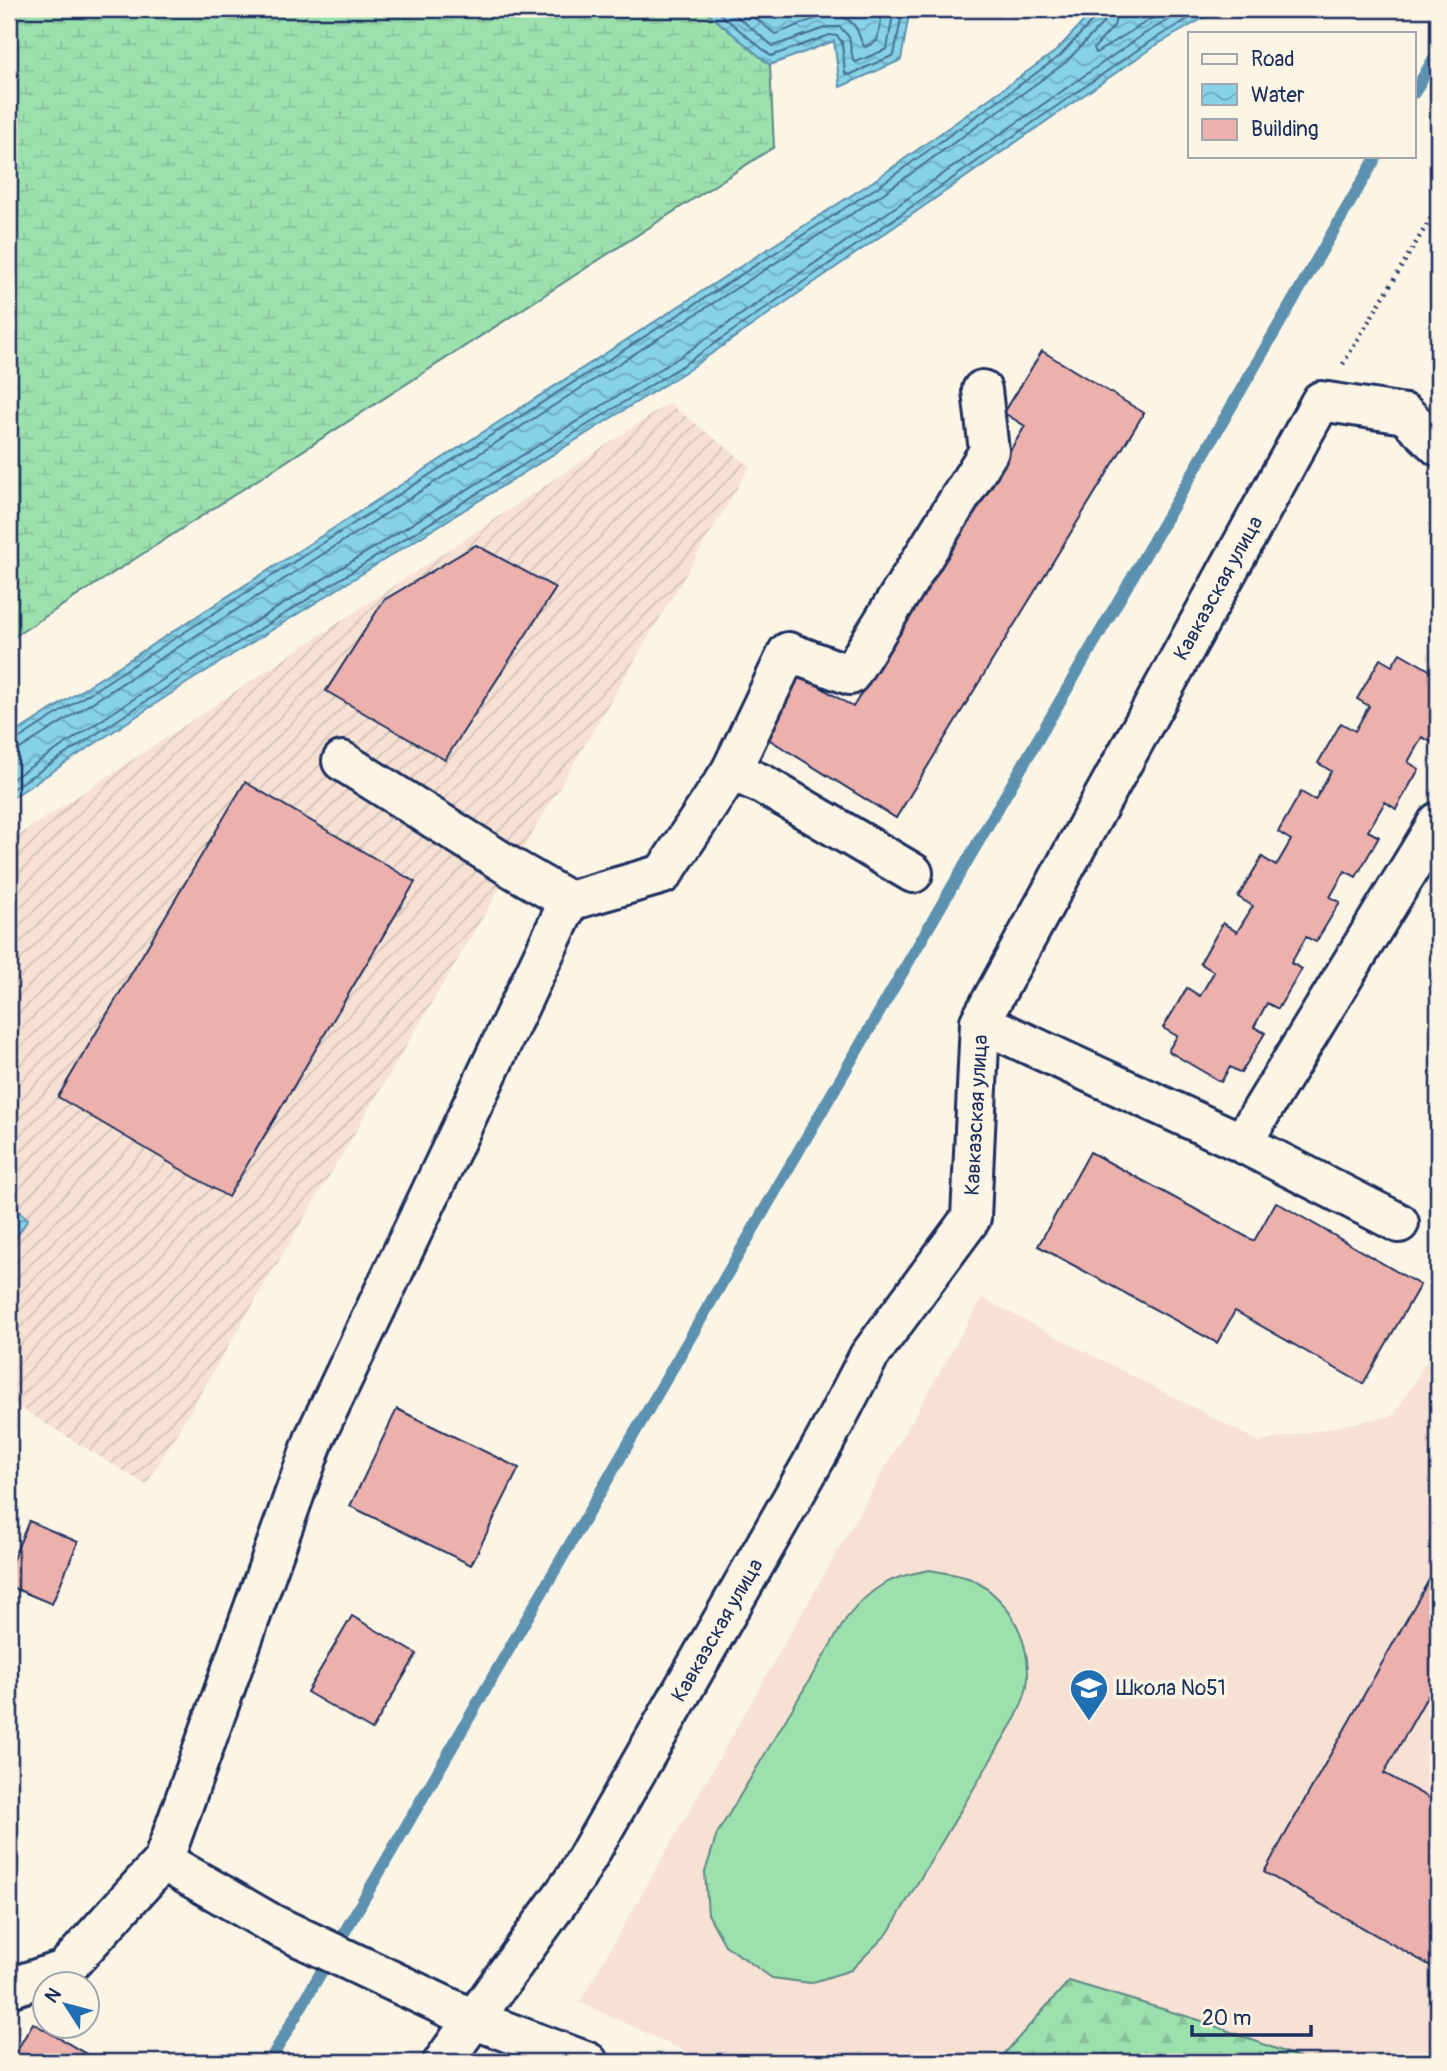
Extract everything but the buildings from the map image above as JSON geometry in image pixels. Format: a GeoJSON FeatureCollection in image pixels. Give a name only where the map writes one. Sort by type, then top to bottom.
{"type":"FeatureCollection","features":[{"type":"Feature","properties":{"kind":"street"},"geometry":{"type":"LineString","coordinates":[[342,761],[569,901],[663,874],[731,771],[788,652],[850,676],[989,452],[982,390]]}},
{"type":"Feature","properties":{"kind":"street"},"geometry":{"type":"LineString","coordinates":[[1321,401],[1405,414],[1438,446]]}},
{"type":"Feature","properties":{"kind":"street","name":"Кавказская улица"},"geometry":{"type":"LineString","coordinates":[[443,2062],[576,1877],[825,1441],[869,1356],[971,1218],[980,1022],[1321,401]]}},
{"type":"Feature","properties":{"kind":"street"},"geometry":{"type":"LineString","coordinates":[[731,771],[762,784],[913,873]]}},
{"type":"Feature","properties":{"kind":"street"},"geometry":{"type":"LineString","coordinates":[[1242,1143],[1438,822]]}},
{"type":"Feature","properties":{"kind":"street"},"geometry":{"type":"LineString","coordinates":[[9,1988],[64,1969],[163,1861],[315,1437],[569,901]]}},
{"type":"Feature","properties":{"kind":"street"},"geometry":{"type":"LineString","coordinates":[[980,1022],[1242,1143],[1399,1223]]}},
{"type":"Feature","properties":{"kind":"street"},"geometry":{"type":"LineString","coordinates":[[163,1861],[274,1925],[475,2020],[588,2062]]}},
{"type":"Feature","properties":{"kind":"path"},"geometry":{"type":"LineString","coordinates":[[1321,401],[1438,206]]}},
{"type":"Feature","properties":{"kind":"shaded area"},"geometry":{"type":"Polygon","coordinates":[[[669,403],[750,466],[146,1485],[9,1401],[9,842],[669,403]]]}},
{"type":"Feature","properties":{"kind":"shaded area","name":"Школа №51"},"geometry":{"type":"Polygon","coordinates":[[[982,1298],[1260,1442],[1394,1415],[1438,1343],[1438,2062],[708,2062],[580,2002],[982,1298]]]}},
{"type":"Feature","properties":{"kind":"green space"},"geometry":{"type":"Polygon","coordinates":[[[9,9],[703,9],[770,65],[774,147],[9,640],[9,9]]]}},
{"type":"Feature","properties":{"kind":"green space"},"geometry":{"type":"Polygon","coordinates":[[[930,1570],[973,1580],[997,1597],[1006,1608],[1020,1633],[1027,1660],[1028,1681],[1022,1702],[1016,1717],[888,1933],[851,1970],[810,1983],[772,1978],[725,1945],[708,1914],[705,1872],[717,1834],[846,1619],[864,1598],[882,1585],[903,1576],[930,1570]]]}},
{"type":"Feature","properties":{"kind":"green space"},"geometry":{"type":"Polygon","coordinates":[[[1069,1981],[1199,2020],[1311,2062],[997,2062],[1069,1981]]]}},
{"type":"Feature","properties":{"kind":"water"},"geometry":{"type":"Polygon","coordinates":[[[703,9],[910,9],[901,60],[840,87],[834,41],[770,65],[703,9]]]}},
{"type":"Feature","properties":{"kind":"water"},"geometry":{"type":"Polygon","coordinates":[[[1095,9],[1219,9],[1153,47],[688,370],[187,683],[9,800],[9,737],[872,182],[1056,51],[1095,9]]]}},
{"type":"Feature","properties":{"kind":"water"},"geometry":{"type":"Polygon","coordinates":[[[9,1203],[28,1219],[9,1249],[9,1203]]]}},
{"type":"Feature","properties":{"kind":"waterway"},"geometry":{"type":"LineString","coordinates":[[1416,90],[1438,51]]}},
{"type":"Feature","properties":{"kind":"waterway"},"geometry":{"type":"LineString","coordinates":[[269,2062],[1376,158]]}},
{"type":"Feature","properties":{"kind":"place","name":"Школа №51"},"geometry":{"type":"Point","coordinates":[1089,1722]}}]}
